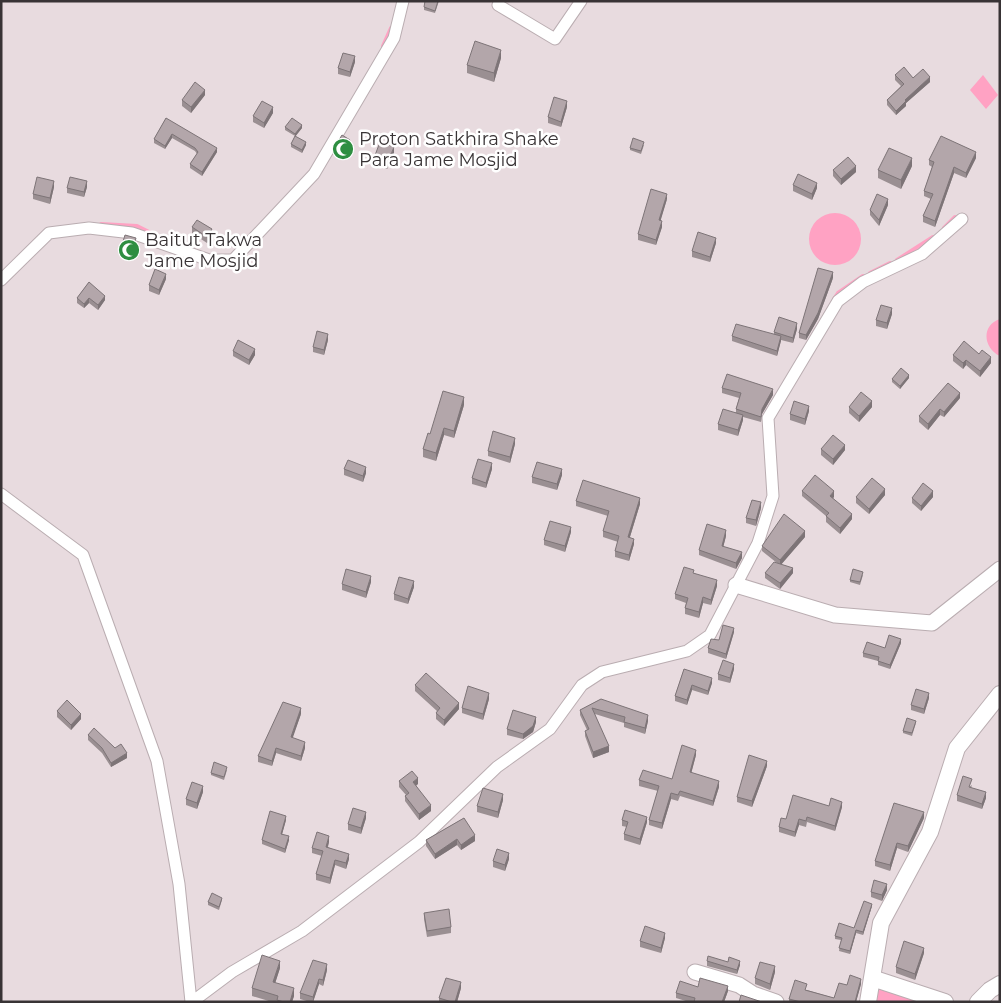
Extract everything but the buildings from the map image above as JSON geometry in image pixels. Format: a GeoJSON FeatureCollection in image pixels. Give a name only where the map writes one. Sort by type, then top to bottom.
{"type":"FeatureCollection","features":[{"type":"Feature","properties":{"kind":"main road"},"geometry":{"type":"LineString","coordinates":[[868,1002],[881,923],[930,832],[957,748],[1000,694]]}},
{"type":"Feature","properties":{"kind":"main road"},"geometry":{"type":"LineString","coordinates":[[872,978],[945,1002]]}},
{"type":"Feature","properties":{"kind":"main road"},"geometry":{"type":"LineString","coordinates":[[978,1002],[990,990],[1000,984]]}},
{"type":"Feature","properties":{"kind":"street"},"geometry":{"type":"LineString","coordinates":[[1,280],[49,233],[89,228],[132,233],[209,260],[233,260],[314,174],[394,38],[403,1]]}},
{"type":"Feature","properties":{"kind":"street"},"geometry":{"type":"LineString","coordinates":[[498,5],[555,39],[581,1]]}},
{"type":"Feature","properties":{"kind":"street"},"geometry":{"type":"LineString","coordinates":[[192,1002],[232,972],[302,931],[419,842],[497,767],[550,729],[582,685],[602,672],[687,651],[710,635],[758,543],[773,496],[768,418],[838,301],[863,282],[922,254],[962,219]]}},
{"type":"Feature","properties":{"kind":"street"},"geometry":{"type":"LineString","coordinates":[[1,494],[83,555],[157,761],[180,884],[192,1002]]}},
{"type":"Feature","properties":{"kind":"street"},"geometry":{"type":"LineString","coordinates":[[736,586],[835,616],[932,623],[1000,569]]}},
{"type":"Feature","properties":{"kind":"street"},"geometry":{"type":"LineString","coordinates":[[694,972],[739,986],[753,994],[776,1002]]}},
{"type":"Feature","properties":{"kind":"shaded area"},"geometry":{"type":"Polygon","coordinates":[[[983,75],[998,95],[986,109],[970,90],[983,75]]]}},
{"type":"Feature","properties":{"kind":"shaded area"},"geometry":{"type":"Polygon","coordinates":[[[835,213],[845,215],[853,221],[859,229],[861,239],[859,249],[853,257],[845,263],[835,265],[825,263],[817,257],[811,249],[809,239],[811,229],[817,221],[825,215],[835,213]]]}},
{"type":"Feature","properties":{"kind":"shaded area"},"geometry":{"type":"Polygon","coordinates":[[[1000,319],[1000,356],[990,348],[986,337],[990,326],[1000,319]]]}},
{"type":"Feature","properties":{"kind":"shaded area"},"geometry":{"type":"Polygon","coordinates":[[[879,987],[920,1002],[875,1002],[879,987]]]}},
{"type":"Feature","properties":{"kind":"waterway"},"geometry":{"type":"LineString","coordinates":[[383,46],[391,28]]}},
{"type":"Feature","properties":{"kind":"waterway"},"geometry":{"type":"LineString","coordinates":[[944,228],[955,217]]}},
{"type":"Feature","properties":{"kind":"waterway"},"geometry":{"type":"LineString","coordinates":[[101,224],[137,226],[157,236]]}},
{"type":"Feature","properties":{"kind":"waterway"},"geometry":{"type":"LineString","coordinates":[[897,260],[933,237]]}},
{"type":"Feature","properties":{"kind":"waterway"},"geometry":{"type":"LineString","coordinates":[[870,273],[890,263]]}},
{"type":"Feature","properties":{"kind":"waterway"},"geometry":{"type":"LineString","coordinates":[[834,299],[838,293],[863,276]]}},
{"type":"Feature","properties":{"kind":"place","name":"Proton Satkhira Shake Para Jame Mosjid"},"geometry":{"type":"Point","coordinates":[343,149]}},
{"type":"Feature","properties":{"kind":"place","name":"Baitut Takwa Jame Mosjid"},"geometry":{"type":"Point","coordinates":[129,250]}}]}
